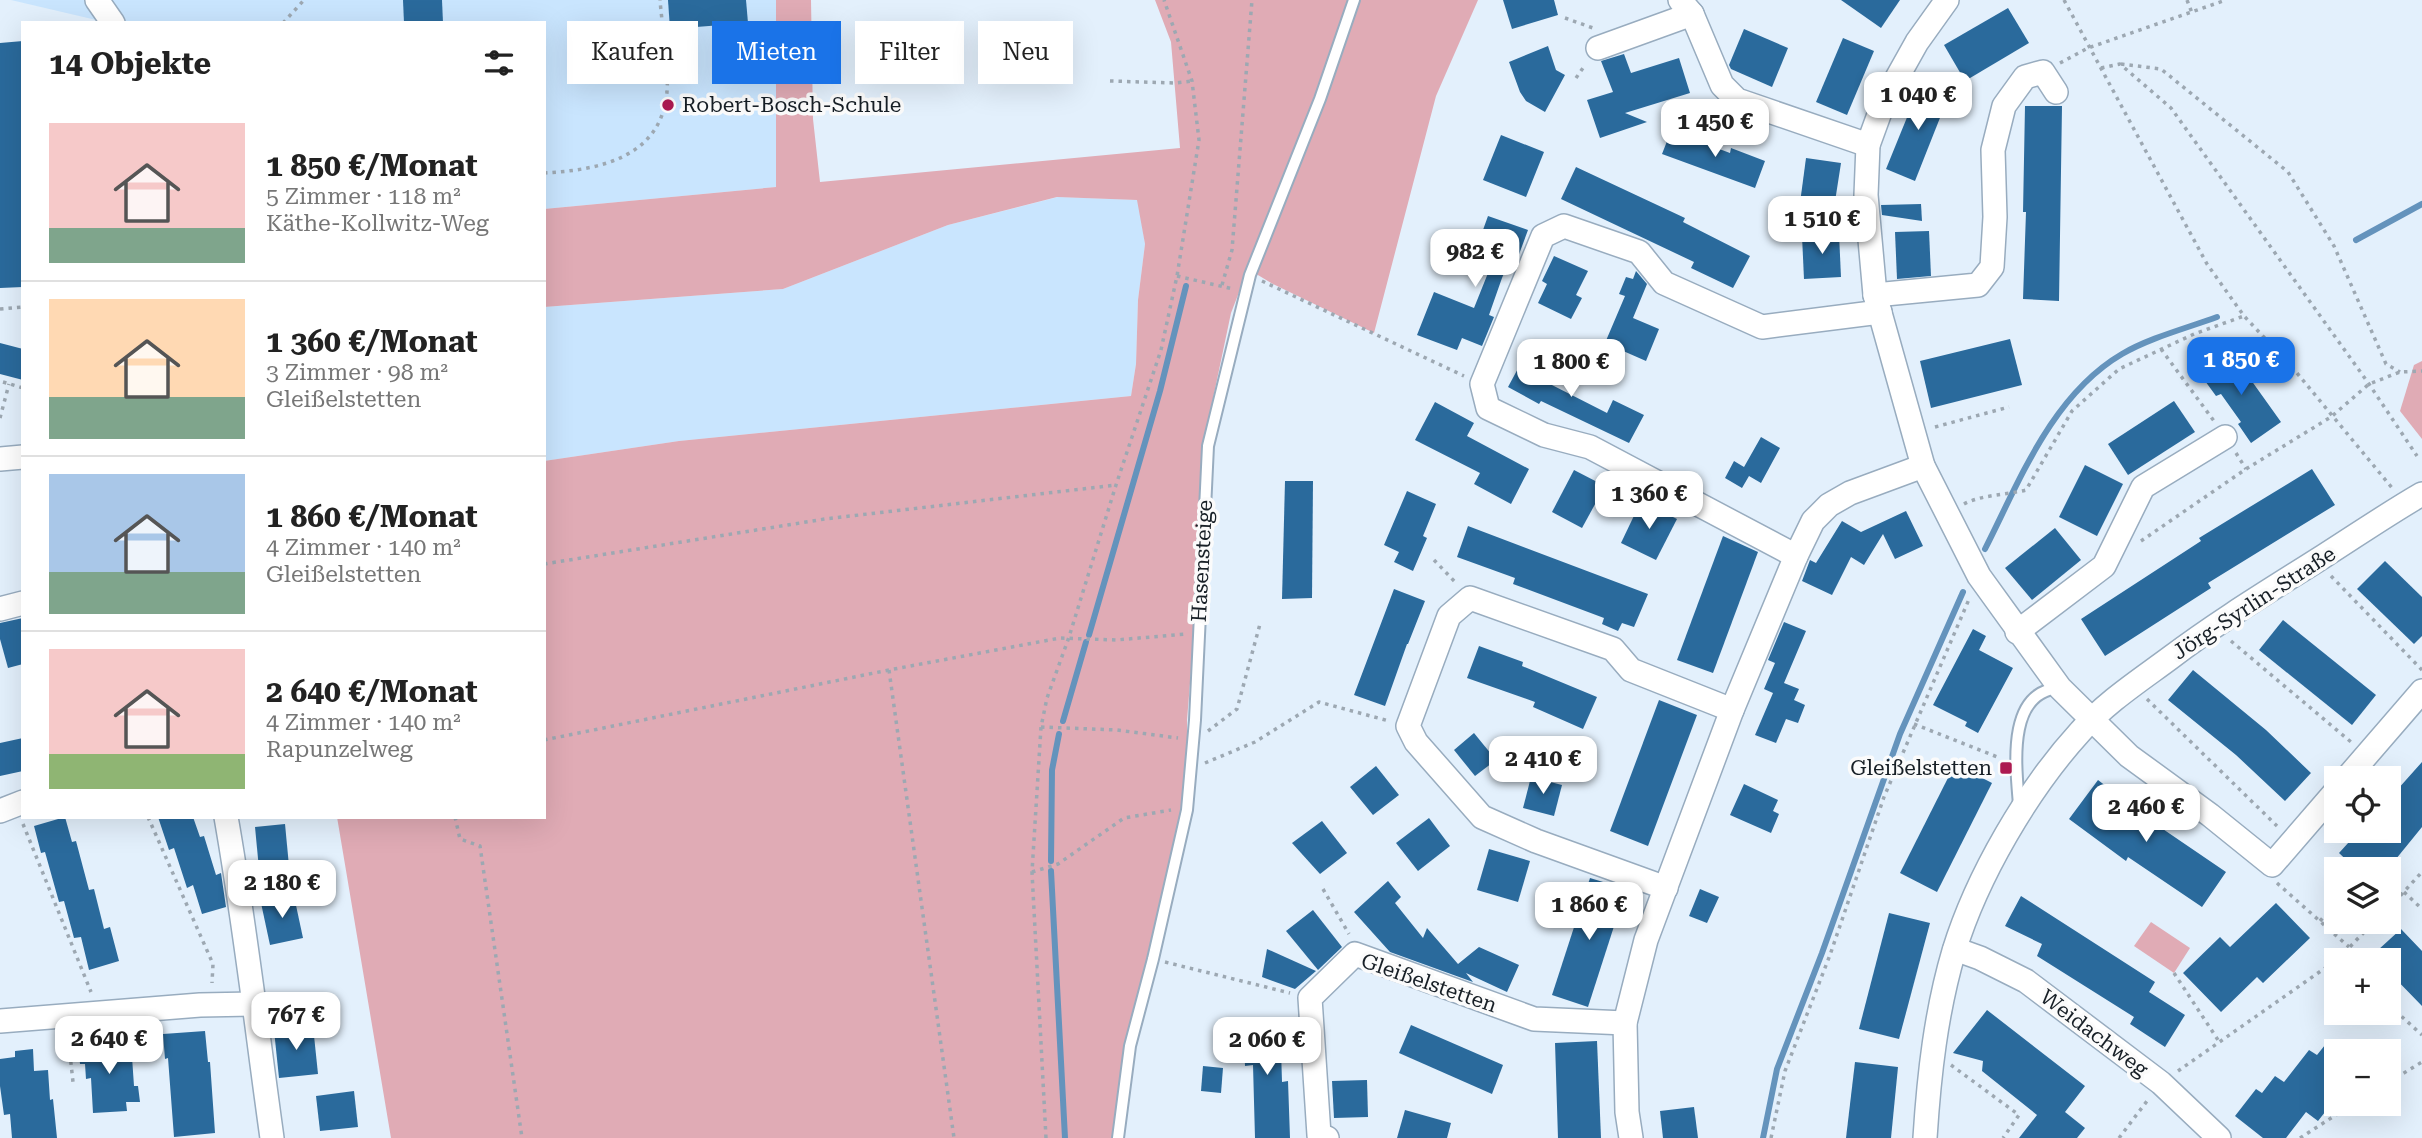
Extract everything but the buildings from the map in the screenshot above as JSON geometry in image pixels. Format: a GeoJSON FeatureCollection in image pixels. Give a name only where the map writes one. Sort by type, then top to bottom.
{"type":"FeatureCollection","features":[{"type":"Feature","properties":{"kind":"street"},"geometry":{"type":"LineString","coordinates":[[97,0],[112,21]]}},
{"type":"Feature","properties":{"kind":"street"},"geometry":{"type":"LineString","coordinates":[[1947,0],[1917,42],[1884,101],[1868,145],[1866,195],[1878,304],[1923,466],[1979,576],[2017,632],[2060,688],[2129,756],[2210,815],[2272,865],[2324,804]]}},
{"type":"Feature","properties":{"kind":"street"},"geometry":{"type":"LineString","coordinates":[[1598,48],[1686,7],[1721,85],[1738,100],[1868,145]]}},
{"type":"Feature","properties":{"kind":"street"},"geometry":{"type":"LineString","coordinates":[[1796,556],[1590,447],[1544,435],[1488,408],[1482,384],[1543,236],[1564,226],[1639,252],[1664,283],[1762,327],[1978,285],[1992,267],[1995,217],[1993,150],[2004,106],[2025,77],[2043,72],[2056,92]]}},
{"type":"Feature","properties":{"kind":"street"},"geometry":{"type":"LineString","coordinates":[[2017,632],[2104,566],[2143,487],[2225,436]]}},
{"type":"Feature","properties":{"kind":"street"},"geometry":{"type":"LineString","coordinates":[[0,459],[21,457]]}},
{"type":"Feature","properties":{"kind":"street"},"geometry":{"type":"LineString","coordinates":[[1631,1138],[1627,1112],[1625,1023],[1646,940],[1732,710],[1796,556],[1813,521],[1829,505],[1850,493],[1923,466]]}},
{"type":"Feature","properties":{"kind":"street","name":"Jörg-Syrlin-Straße"},"geometry":{"type":"LineString","coordinates":[[1925,1138],[1936,1025],[1955,949],[1979,889],[2020,811],[2061,755],[2092,720],[2213,626],[2417,498]]}},
{"type":"Feature","properties":{"kind":"street"},"geometry":{"type":"LineString","coordinates":[[1666,888],[1536,841],[1482,817],[1416,742],[1408,726],[1449,616],[1470,598],[1613,649],[1631,670],[1732,710]]}},
{"type":"Feature","properties":{"kind":"street"},"geometry":{"type":"LineString","coordinates":[[0,609],[21,604]]}},
{"type":"Feature","properties":{"kind":"street"},"geometry":{"type":"LineString","coordinates":[[2357,766],[2422,691]]}},
{"type":"Feature","properties":{"kind":"street"},"geometry":{"type":"LineString","coordinates":[[0,811],[21,803]]}},
{"type":"Feature","properties":{"kind":"street"},"geometry":{"type":"LineString","coordinates":[[226,819],[247,944],[272,1138]]}},
{"type":"Feature","properties":{"kind":"street","name":"Weidachweg"},"geometry":{"type":"LineString","coordinates":[[1955,949],[2026,981],[2161,1083],[2219,1138]]}},
{"type":"Feature","properties":{"kind":"street","name":"Gleißelstetten"},"geometry":{"type":"LineString","coordinates":[[1310,998],[1355,954],[1534,1019],[1625,1023]]}},
{"type":"Feature","properties":{"kind":"street"},"geometry":{"type":"LineString","coordinates":[[1310,998],[1319,1135],[1327,1138]]}},
{"type":"Feature","properties":{"kind":"street"},"geometry":{"type":"LineString","coordinates":[[0,1021],[200,1005],[253,1004]]}},
{"type":"Feature","properties":{"kind":"lane","name":"Hasensteige"},"geometry":{"type":"LineString","coordinates":[[1118,1138],[1130,1046],[1153,960],[1187,810],[1194,740],[1208,446],[1250,275],[1320,99],[1354,0]]}},
{"type":"Feature","properties":{"kind":"lane"},"geometry":{"type":"LineString","coordinates":[[2020,811],[2016,764],[2024,711],[2037,694],[2047,689],[2060,688]]}},
{"type":"Feature","properties":{"kind":"path"},"geometry":{"type":"LineString","coordinates":[[285,21],[304,0]]}},
{"type":"Feature","properties":{"kind":"path"},"geometry":{"type":"LineString","coordinates":[[546,173],[579,171],[611,162],[643,145],[662,118],[667,91],[660,0]]}},
{"type":"Feature","properties":{"kind":"path"},"geometry":{"type":"LineString","coordinates":[[1046,1138],[1032,872],[1041,727],[1046,698],[1069,636],[1161,350],[1177,275],[1199,140],[1192,81],[1164,0]]}},
{"type":"Feature","properties":{"kind":"path"},"geometry":{"type":"LineString","coordinates":[[1222,285],[1231,250],[1252,0]]}},
{"type":"Feature","properties":{"kind":"path"},"geometry":{"type":"LineString","coordinates":[[2064,0],[2207,264],[2244,316],[2291,366],[2331,417],[2417,498]]}},
{"type":"Feature","properties":{"kind":"path"},"geometry":{"type":"LineString","coordinates":[[2187,0],[2192,13]]}},
{"type":"Feature","properties":{"kind":"path"},"geometry":{"type":"LineString","coordinates":[[2043,72],[2088,48],[2226,0]]}},
{"type":"Feature","properties":{"kind":"path"},"geometry":{"type":"LineString","coordinates":[[2101,68],[2120,64],[2161,69],[2288,172],[2334,246],[2386,364],[2399,372]]}},
{"type":"Feature","properties":{"kind":"path"},"geometry":{"type":"LineString","coordinates":[[2120,64],[2172,108],[2369,384],[2417,456]]}},
{"type":"Feature","properties":{"kind":"path"},"geometry":{"type":"LineString","coordinates":[[1110,81],[1192,81]]}},
{"type":"Feature","properties":{"kind":"path"},"geometry":{"type":"LineString","coordinates":[[1177,275],[1222,285],[1246,294]]}},
{"type":"Feature","properties":{"kind":"path"},"geometry":{"type":"LineString","coordinates":[[1250,275],[1482,384]]}},
{"type":"Feature","properties":{"kind":"path"},"geometry":{"type":"LineString","coordinates":[[0,309],[21,307]]}},
{"type":"Feature","properties":{"kind":"path"},"geometry":{"type":"LineString","coordinates":[[1946,512],[1974,498],[2003,496],[2026,490],[2072,411],[2119,369],[2228,320],[2244,316]]}},
{"type":"Feature","properties":{"kind":"path"},"geometry":{"type":"LineString","coordinates":[[2161,349],[2225,436]]}},
{"type":"Feature","properties":{"kind":"path"},"geometry":{"type":"LineString","coordinates":[[2137,544],[2246,469],[2331,417],[2369,384],[2399,372],[2422,371]]}},
{"type":"Feature","properties":{"kind":"path"},"geometry":{"type":"LineString","coordinates":[[3,382],[21,387]]}},
{"type":"Feature","properties":{"kind":"path"},"geometry":{"type":"LineString","coordinates":[[0,418],[9,384]]}},
{"type":"Feature","properties":{"kind":"path"},"geometry":{"type":"LineString","coordinates":[[1912,434],[2009,407]]}},
{"type":"Feature","properties":{"kind":"path"},"geometry":{"type":"LineString","coordinates":[[546,564],[825,519],[1116,485]]}},
{"type":"Feature","properties":{"kind":"path"},"geometry":{"type":"LineString","coordinates":[[1434,560],[1470,598]]}},
{"type":"Feature","properties":{"kind":"path"},"geometry":{"type":"LineString","coordinates":[[2316,561],[2422,670]]}},
{"type":"Feature","properties":{"kind":"path"},"geometry":{"type":"LineString","coordinates":[[1771,1138],[1785,1071],[1830,955],[1884,797],[1979,576]]}},
{"type":"Feature","properties":{"kind":"path"},"geometry":{"type":"LineString","coordinates":[[1041,727],[1117,730],[1194,740],[1237,709],[1260,624]]}},
{"type":"Feature","properties":{"kind":"path"},"geometry":{"type":"LineString","coordinates":[[2213,626],[2367,755]]}},
{"type":"Feature","properties":{"kind":"path"},"geometry":{"type":"LineString","coordinates":[[546,740],[1069,636],[1116,640],[1199,633]]}},
{"type":"Feature","properties":{"kind":"path"},"geometry":{"type":"LineString","coordinates":[[889,670],[954,1138]]}},
{"type":"Feature","properties":{"kind":"path"},"geometry":{"type":"LineString","coordinates":[[2133,686],[2293,841]]}},
{"type":"Feature","properties":{"kind":"path"},"geometry":{"type":"LineString","coordinates":[[1192,768],[1255,742],[1319,702],[1408,726]]}},
{"type":"Feature","properties":{"kind":"path"},"geometry":{"type":"LineString","coordinates":[[1914,724],[2016,764]]}},
{"type":"Feature","properties":{"kind":"path"},"geometry":{"type":"LineString","coordinates":[[1032,872],[1058,864],[1124,818],[1187,810]]}},
{"type":"Feature","properties":{"kind":"path"},"geometry":{"type":"LineString","coordinates":[[149,819],[213,964],[212,994]]}},
{"type":"Feature","properties":{"kind":"path"},"geometry":{"type":"LineString","coordinates":[[455,819],[460,839],[480,846],[522,1138]]}},
{"type":"Feature","properties":{"kind":"path"},"geometry":{"type":"LineString","coordinates":[[24,827],[90,986],[93,1015]]}},
{"type":"Feature","properties":{"kind":"path"},"geometry":{"type":"LineString","coordinates":[[2272,865],[2265,872],[2349,947],[2362,934]]}},
{"type":"Feature","properties":{"kind":"path"},"geometry":{"type":"LineString","coordinates":[[2401,895],[2422,872]]}},
{"type":"Feature","properties":{"kind":"path"},"geometry":{"type":"LineString","coordinates":[[1323,889],[1362,957]]}},
{"type":"Feature","properties":{"kind":"path"},"geometry":{"type":"LineString","coordinates":[[2404,892],[2422,909]]}},
{"type":"Feature","properties":{"kind":"path"},"geometry":{"type":"LineString","coordinates":[[2320,921],[2324,916]]}},
{"type":"Feature","properties":{"kind":"path"},"geometry":{"type":"LineString","coordinates":[[1153,960],[1310,998]]}},
{"type":"Feature","properties":{"kind":"path"},"geometry":{"type":"LineString","coordinates":[[2119,1138],[2161,1083],[2324,970]]}},
{"type":"Feature","properties":{"kind":"path"},"geometry":{"type":"LineString","coordinates":[[2174,973],[2220,1043]]}},
{"type":"Feature","properties":{"kind":"path"},"geometry":{"type":"LineString","coordinates":[[2401,1016],[2422,1035]]}},
{"type":"Feature","properties":{"kind":"path"},"geometry":{"type":"LineString","coordinates":[[68,1030],[73,1082]]}},
{"type":"Feature","properties":{"kind":"path"},"geometry":{"type":"LineString","coordinates":[[1933,1051],[2019,1115],[2003,1138]]}},
{"type":"Feature","properties":{"kind":"path"},"geometry":{"type":"LineString","coordinates":[[2401,1075],[2422,1062]]}},
{"type":"Feature","properties":{"kind":"path"},"geometry":{"type":"LineString","coordinates":[[2300,1138],[2334,1116]]}},
{"type":"Feature","properties":{"kind":"shaded area","name":"Robert-Bosch-Schule"},"geometry":{"type":"Polygon","coordinates":[[[11,0],[776,0],[776,21],[712,21],[712,84],[776,84],[776,187],[546,209],[546,21],[100,21],[11,0]]]}},
{"type":"Feature","properties":{"kind":"shaded area"},"geometry":{"type":"Polygon","coordinates":[[[776,0],[811,0],[811,21],[776,21],[776,0]]]}},
{"type":"Feature","properties":{"kind":"shaded area"},"geometry":{"type":"Polygon","coordinates":[[[1155,0],[1478,0],[1436,96],[1374,333],[1248,269],[1231,313],[1203,446],[1187,720],[1187,768],[1180,827],[1149,958],[1124,1044],[1115,1138],[391,1138],[337,819],[546,819],[546,461],[679,441],[1131,396],[1145,244],[1137,200],[1057,197],[948,225],[783,289],[546,307],[546,209],[776,187],[776,84],[812,84],[813,119],[820,182],[1180,148],[1171,42],[1155,0]]]}},
{"type":"Feature","properties":{"kind":"shaded area"},"geometry":{"type":"Polygon","coordinates":[[[1058,197],[1138,200],[1145,244],[1131,396],[679,441],[546,461],[546,307],[783,289],[948,225],[1058,197]]]}},
{"type":"Feature","properties":{"kind":"shaded area"},"geometry":{"type":"Polygon","coordinates":[[[2422,361],[2422,439],[2400,411],[2414,365],[2422,361]]]}},
{"type":"Feature","properties":{"kind":"shaded area"},"geometry":{"type":"Polygon","coordinates":[[[2151,922],[2190,948],[2174,973],[2134,946],[2151,922]]]}},
{"type":"Feature","properties":{"kind":"waterway"},"geometry":{"type":"LineString","coordinates":[[2356,240],[2422,204]]}},
{"type":"Feature","properties":{"kind":"waterway"},"geometry":{"type":"LineString","coordinates":[[1089,635],[1160,391],[1186,286]]}},
{"type":"Feature","properties":{"kind":"waterway"},"geometry":{"type":"LineString","coordinates":[[1985,549],[2040,441],[2076,392],[2097,371],[2133,348],[2217,317]]}},
{"type":"Feature","properties":{"kind":"waterway"},"geometry":{"type":"LineString","coordinates":[[1763,1138],[1777,1069],[1822,953],[1900,734],[1963,592]]}},
{"type":"Feature","properties":{"kind":"waterway"},"geometry":{"type":"LineString","coordinates":[[1063,721],[1086,642]]}},
{"type":"Feature","properties":{"kind":"waterway"},"geometry":{"type":"LineString","coordinates":[[1051,861],[1052,770],[1059,734]]}},
{"type":"Feature","properties":{"kind":"waterway"},"geometry":{"type":"LineString","coordinates":[[1051,871],[1065,1138]]}},
{"type":"Feature","properties":{"kind":"place","name":"Robert-Bosch-Schule"},"geometry":{"type":"Point","coordinates":[668,105]}},
{"type":"Feature","properties":{"kind":"place","name":"Gleißelstetten"},"geometry":{"type":"Point","coordinates":[2006,768]}}]}
